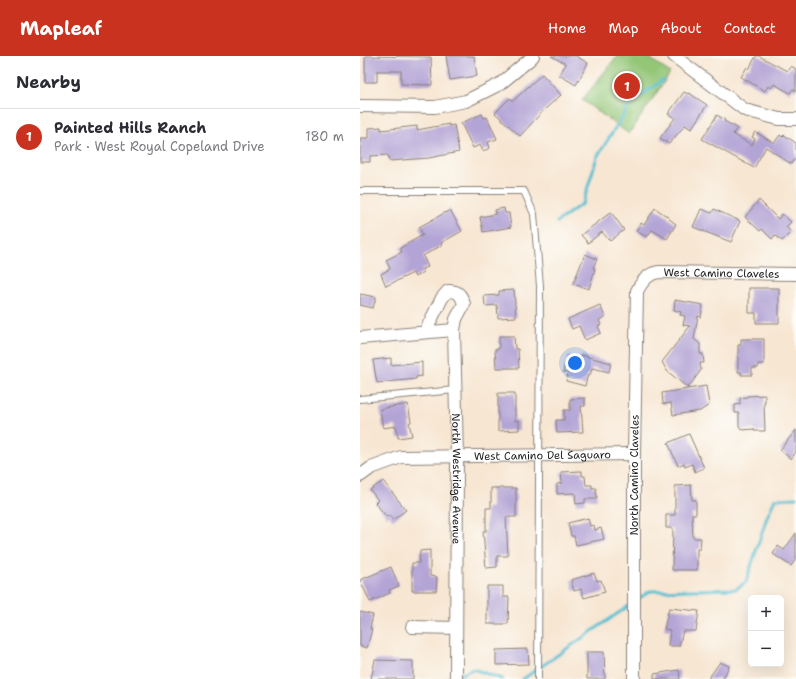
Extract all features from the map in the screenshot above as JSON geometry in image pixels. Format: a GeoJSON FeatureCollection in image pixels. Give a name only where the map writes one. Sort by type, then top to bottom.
{"type":"FeatureCollection","features":[{"type":"Feature","properties":{"kind":"street"},"geometry":{"type":"LineString","coordinates":[[360,106],[435,107],[466,101],[500,84],[533,56]]}},
{"type":"Feature","properties":{"kind":"street"},"geometry":{"type":"LineString","coordinates":[[674,56],[745,110],[779,119],[796,118]]}},
{"type":"Feature","properties":{"kind":"street","name":"West Camino Claveles"},"geometry":{"type":"LineString","coordinates":[[645,274],[659,272],[796,274]]}},
{"type":"Feature","properties":{"kind":"street","name":"North Camino Claveles"},"geometry":{"type":"LineString","coordinates":[[634,679],[636,296],[645,274]]}},
{"type":"Feature","properties":{"kind":"street"},"geometry":{"type":"LineString","coordinates":[[360,338],[454,330],[456,319],[464,304],[462,296],[456,291],[448,291],[442,298],[425,332]]}},
{"type":"Feature","properties":{"kind":"street","name":"North Westridge Avenue"},"geometry":{"type":"LineString","coordinates":[[454,330],[457,457],[456,679]]}},
{"type":"Feature","properties":{"kind":"street","name":"West Camino Del Saguaro"},"geometry":{"type":"LineString","coordinates":[[360,476],[371,468],[401,457],[634,454]]}},
{"type":"Feature","properties":{"kind":"street"},"geometry":{"type":"LineString","coordinates":[[412,627],[456,628]]}},
{"type":"Feature","properties":{"kind":"lane"},"geometry":{"type":"LineString","coordinates":[[360,191],[524,191],[534,214],[540,286],[538,679]]}},
{"type":"Feature","properties":{"kind":"lane"},"geometry":{"type":"LineString","coordinates":[[360,399],[456,390]]}},
{"type":"Feature","properties":{"kind":"green space"},"geometry":{"type":"Polygon","coordinates":[[[617,56],[647,56],[670,73],[629,134],[582,100],[617,56]]]}},
{"type":"Feature","properties":{"kind":"building"},"geometry":{"type":"Polygon","coordinates":[[[365,56],[431,57],[432,85],[401,84],[401,71],[377,71],[377,82],[365,82],[365,56]]]}},
{"type":"Feature","properties":{"kind":"building"},"geometry":{"type":"Polygon","coordinates":[[[446,56],[474,56],[477,76],[450,80],[446,56]]]}},
{"type":"Feature","properties":{"kind":"building"},"geometry":{"type":"Polygon","coordinates":[[[551,56],[576,56],[588,63],[576,85],[559,75],[566,64],[551,56]]]}},
{"type":"Feature","properties":{"kind":"building"},"geometry":{"type":"Polygon","coordinates":[[[756,56],[759,56],[787,71],[791,66],[796,69],[796,91],[793,89],[790,93],[774,84],[771,88],[768,86],[765,91],[741,77],[747,67],[749,69],[756,56]]]}},
{"type":"Feature","properties":{"kind":"building"},"geometry":{"type":"Polygon","coordinates":[[[542,74],[561,95],[544,110],[520,136],[495,113],[510,98],[513,101],[542,74]]]}},
{"type":"Feature","properties":{"kind":"building"},"geometry":{"type":"Polygon","coordinates":[[[684,92],[689,93],[707,105],[691,129],[685,125],[669,144],[660,138],[675,118],[668,114],[684,92]]]}},
{"type":"Feature","properties":{"kind":"building"},"geometry":{"type":"Polygon","coordinates":[[[482,114],[484,118],[487,117],[497,139],[488,142],[490,148],[483,151],[480,145],[473,148],[461,123],[482,114]]]}},
{"type":"Feature","properties":{"kind":"building"},"geometry":{"type":"Polygon","coordinates":[[[717,115],[725,120],[724,121],[737,128],[733,134],[752,145],[755,139],[752,137],[755,132],[774,143],[780,135],[782,137],[784,135],[796,143],[796,158],[791,164],[766,147],[754,168],[702,139],[717,115]]]}},
{"type":"Feature","properties":{"kind":"building"},"geometry":{"type":"Polygon","coordinates":[[[449,124],[449,126],[454,125],[459,152],[429,158],[389,161],[388,155],[370,156],[370,162],[360,162],[360,138],[369,138],[369,128],[381,127],[381,130],[417,126],[417,130],[449,124]]]}},
{"type":"Feature","properties":{"kind":"building"},"geometry":{"type":"Polygon","coordinates":[[[759,200],[778,219],[782,214],[791,222],[786,227],[791,232],[782,241],[775,235],[772,239],[762,229],[760,231],[745,217],[759,200]]]}},
{"type":"Feature","properties":{"kind":"building"},"geometry":{"type":"Polygon","coordinates":[[[504,208],[505,213],[509,213],[511,227],[483,232],[480,217],[496,214],[495,210],[504,208]]]}},
{"type":"Feature","properties":{"kind":"building"},"geometry":{"type":"Polygon","coordinates":[[[655,208],[676,224],[667,239],[652,230],[647,237],[636,231],[641,223],[644,225],[655,208]]]}},
{"type":"Feature","properties":{"kind":"building"},"geometry":{"type":"Polygon","coordinates":[[[701,209],[712,213],[714,209],[740,221],[731,242],[693,227],[701,209]]]}},
{"type":"Feature","properties":{"kind":"building"},"geometry":{"type":"Polygon","coordinates":[[[450,210],[462,231],[441,243],[442,245],[423,256],[428,267],[422,269],[424,272],[415,277],[413,273],[386,286],[381,274],[390,269],[386,260],[402,252],[400,248],[423,235],[419,227],[450,210]]]}},
{"type":"Feature","properties":{"kind":"building"},"geometry":{"type":"Polygon","coordinates":[[[611,212],[624,230],[610,241],[602,232],[588,243],[581,235],[611,212]]]}},
{"type":"Feature","properties":{"kind":"building"},"geometry":{"type":"Polygon","coordinates":[[[585,254],[597,259],[593,268],[595,269],[589,289],[573,284],[585,254]]]}},
{"type":"Feature","properties":{"kind":"building"},"geometry":{"type":"Polygon","coordinates":[[[749,288],[779,288],[779,323],[756,323],[756,313],[749,313],[749,288]]]}},
{"type":"Feature","properties":{"kind":"building"},"geometry":{"type":"Polygon","coordinates":[[[514,290],[516,317],[498,318],[497,305],[485,306],[484,296],[499,295],[499,291],[514,290]]]}},
{"type":"Feature","properties":{"kind":"building"},"geometry":{"type":"Polygon","coordinates":[[[360,294],[376,297],[373,308],[360,305],[360,294]]]}},
{"type":"Feature","properties":{"kind":"building"},"geometry":{"type":"Polygon","coordinates":[[[675,300],[703,305],[701,317],[698,316],[694,339],[700,344],[700,354],[703,354],[704,363],[700,363],[701,370],[688,388],[667,371],[662,362],[690,326],[683,325],[685,316],[680,315],[681,312],[674,310],[675,300]]]}},
{"type":"Feature","properties":{"kind":"building"},"geometry":{"type":"Polygon","coordinates":[[[600,305],[605,317],[599,320],[601,325],[598,326],[601,333],[585,340],[579,326],[572,329],[568,319],[600,305]]]}},
{"type":"Feature","properties":{"kind":"building"},"geometry":{"type":"Polygon","coordinates":[[[499,336],[514,336],[515,349],[518,349],[519,368],[496,368],[495,349],[499,349],[499,336]]]}},
{"type":"Feature","properties":{"kind":"building"},"geometry":{"type":"Polygon","coordinates":[[[741,339],[764,339],[764,364],[758,364],[758,368],[752,368],[752,375],[741,375],[741,372],[738,372],[738,345],[741,345],[741,339]]]}},
{"type":"Feature","properties":{"kind":"building"},"geometry":{"type":"Polygon","coordinates":[[[581,355],[611,363],[609,372],[592,368],[590,375],[588,374],[585,386],[566,381],[568,373],[563,372],[568,356],[580,359],[581,355]]]}},
{"type":"Feature","properties":{"kind":"building"},"geometry":{"type":"Polygon","coordinates":[[[391,358],[391,365],[422,362],[422,376],[416,377],[416,379],[377,383],[373,360],[391,358]]]}},
{"type":"Feature","properties":{"kind":"building"},"geometry":{"type":"Polygon","coordinates":[[[706,386],[709,405],[700,411],[673,415],[671,403],[663,404],[662,393],[706,386]]]}},
{"type":"Feature","properties":{"kind":"building"},"geometry":{"type":"Polygon","coordinates":[[[498,393],[515,393],[515,421],[519,420],[519,430],[498,431],[498,393]]]}},
{"type":"Feature","properties":{"kind":"building"},"geometry":{"type":"Polygon","coordinates":[[[765,395],[765,431],[754,431],[754,429],[742,430],[739,426],[739,413],[735,413],[735,405],[740,404],[740,398],[765,395]]]}},
{"type":"Feature","properties":{"kind":"building"},"geometry":{"type":"Polygon","coordinates":[[[585,398],[585,406],[581,406],[583,432],[557,433],[556,420],[564,420],[564,410],[570,410],[570,399],[585,398]]]}},
{"type":"Feature","properties":{"kind":"building"},"geometry":{"type":"Polygon","coordinates":[[[408,404],[411,422],[409,423],[412,436],[398,438],[396,426],[383,428],[380,409],[408,404]]]}},
{"type":"Feature","properties":{"kind":"building"},"geometry":{"type":"Polygon","coordinates":[[[796,430],[796,452],[791,459],[780,450],[796,430]]]}},
{"type":"Feature","properties":{"kind":"building"},"geometry":{"type":"Polygon","coordinates":[[[689,434],[704,468],[695,472],[692,464],[685,467],[684,463],[678,466],[668,443],[689,434]]]}},
{"type":"Feature","properties":{"kind":"building"},"geometry":{"type":"Polygon","coordinates":[[[582,471],[582,476],[585,476],[586,485],[592,485],[592,488],[596,488],[597,499],[585,499],[585,503],[576,504],[575,493],[557,494],[557,484],[562,483],[561,472],[582,471]]]}},
{"type":"Feature","properties":{"kind":"building"},"geometry":{"type":"Polygon","coordinates":[[[383,481],[406,510],[393,520],[389,515],[387,517],[375,503],[378,500],[370,490],[383,481]]]}},
{"type":"Feature","properties":{"kind":"building"},"geometry":{"type":"Polygon","coordinates":[[[691,485],[692,500],[696,500],[696,514],[692,514],[693,538],[701,538],[700,549],[697,549],[697,570],[672,570],[673,528],[666,528],[666,515],[675,515],[675,486],[691,485]]]}},
{"type":"Feature","properties":{"kind":"building"},"geometry":{"type":"Polygon","coordinates":[[[491,488],[516,488],[516,517],[506,517],[508,556],[497,556],[497,567],[486,568],[483,531],[486,531],[486,508],[491,508],[491,488]]]}},
{"type":"Feature","properties":{"kind":"building"},"geometry":{"type":"Polygon","coordinates":[[[588,518],[590,526],[594,525],[595,530],[601,528],[604,539],[576,545],[574,536],[571,536],[568,523],[588,518]]]}},
{"type":"Feature","properties":{"kind":"building"},"geometry":{"type":"Polygon","coordinates":[[[796,533],[796,559],[791,566],[773,554],[778,546],[784,550],[796,533]]]}},
{"type":"Feature","properties":{"kind":"building"},"geometry":{"type":"Polygon","coordinates":[[[430,550],[430,576],[437,577],[436,591],[412,591],[412,563],[419,563],[420,551],[430,550]]]}},
{"type":"Feature","properties":{"kind":"building"},"geometry":{"type":"Polygon","coordinates":[[[391,567],[399,586],[389,590],[390,593],[370,602],[360,580],[391,567]]]}},
{"type":"Feature","properties":{"kind":"building"},"geometry":{"type":"Polygon","coordinates":[[[594,573],[597,581],[601,580],[605,592],[584,598],[581,589],[574,591],[571,580],[594,573]]]}},
{"type":"Feature","properties":{"kind":"building"},"geometry":{"type":"Polygon","coordinates":[[[487,586],[503,586],[503,597],[509,597],[508,624],[487,624],[487,586]]]}},
{"type":"Feature","properties":{"kind":"building"},"geometry":{"type":"Polygon","coordinates":[[[669,608],[699,611],[696,631],[683,631],[679,646],[668,646],[670,630],[664,629],[669,608]]]}},
{"type":"Feature","properties":{"kind":"building"},"geometry":{"type":"Polygon","coordinates":[[[360,612],[373,615],[370,629],[372,629],[367,648],[360,646],[360,612]]]}},
{"type":"Feature","properties":{"kind":"building"},"geometry":{"type":"Polygon","coordinates":[[[528,649],[529,664],[496,665],[496,650],[528,649]]]}},
{"type":"Feature","properties":{"kind":"building"},"geometry":{"type":"Polygon","coordinates":[[[587,652],[604,652],[605,679],[587,679],[587,652]]]}},
{"type":"Feature","properties":{"kind":"building"},"geometry":{"type":"Polygon","coordinates":[[[375,660],[413,661],[413,679],[371,679],[375,660]]]}},
{"type":"Feature","properties":{"kind":"building"},"geometry":{"type":"Polygon","coordinates":[[[720,662],[729,666],[723,679],[708,679],[720,662]]]}},
{"type":"Feature","properties":{"kind":"building"},"geometry":{"type":"Polygon","coordinates":[[[679,670],[680,679],[654,679],[654,674],[679,670]]]}},
{"type":"Feature","properties":{"kind":"waterway"},"geometry":{"type":"LineString","coordinates":[[557,222],[583,203],[597,157],[631,103],[663,80]]}},
{"type":"Feature","properties":{"kind":"waterway"},"geometry":{"type":"LineString","coordinates":[[637,600],[650,591],[736,589],[746,582],[767,517],[775,499],[796,498]]}},
{"type":"Feature","properties":{"kind":"waterway"},"geometry":{"type":"LineString","coordinates":[[523,679],[630,605]]}},
{"type":"Feature","properties":{"kind":"waterway"},"geometry":{"type":"LineString","coordinates":[[458,676],[473,669],[502,679]]}},
{"type":"Feature","properties":{"kind":"place","name":"Painted Hills Ranch"},"geometry":{"type":"Point","coordinates":[627,86]}}]}
